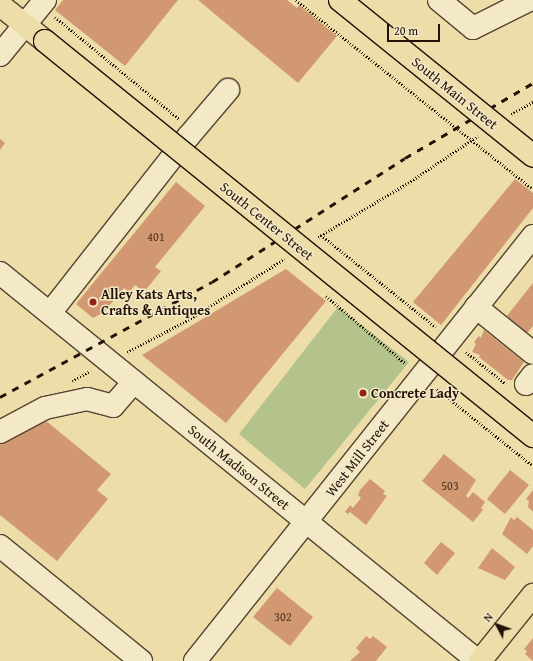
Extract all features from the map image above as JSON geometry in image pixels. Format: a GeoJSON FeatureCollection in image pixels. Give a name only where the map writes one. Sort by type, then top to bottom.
{"type":"FeatureCollection","features":[{"type":"Feature","properties":{"kind":"main road","name":"South Main Street"},"geometry":{"type":"LineString","coordinates":[[340,0],[533,156]]}},
{"type":"Feature","properties":{"kind":"main road","name":"South Center Street"},"geometry":{"type":"LineString","coordinates":[[0,5],[533,436]]}},
{"type":"Feature","properties":{"kind":"main road"},"geometry":{"type":"LineString","coordinates":[[479,661],[533,595]]}},
{"type":"Feature","properties":{"kind":"street"},"geometry":{"type":"LineString","coordinates":[[439,0],[473,28],[529,0]]}},
{"type":"Feature","properties":{"kind":"street"},"geometry":{"type":"LineString","coordinates":[[0,55],[24,25],[48,7]]}},
{"type":"Feature","properties":{"kind":"street"},"geometry":{"type":"LineString","coordinates":[[50,313],[228,90]]}},
{"type":"Feature","properties":{"kind":"street","name":"West Mill Street"},"geometry":{"type":"LineString","coordinates":[[195,661],[533,236]]}},
{"type":"Feature","properties":{"kind":"street","name":"South Madison Street"},"geometry":{"type":"LineString","coordinates":[[0,273],[479,661]]}},
{"type":"Feature","properties":{"kind":"street"},"geometry":{"type":"LineString","coordinates":[[476,307],[533,353]]}},
{"type":"Feature","properties":{"kind":"street"},"geometry":{"type":"LineString","coordinates":[[0,432],[45,408],[87,400],[113,406],[134,382]]}},
{"type":"Feature","properties":{"kind":"street"},"geometry":{"type":"LineString","coordinates":[[0,546],[141,661]]}},
{"type":"Feature","properties":{"kind":"path"},"geometry":{"type":"LineString","coordinates":[[296,0],[533,190]]}},
{"type":"Feature","properties":{"kind":"path"},"geometry":{"type":"LineString","coordinates":[[48,7],[194,131]]}},
{"type":"Feature","properties":{"kind":"path"},"geometry":{"type":"LineString","coordinates":[[506,117],[533,102]]}},
{"type":"Feature","properties":{"kind":"path"},"geometry":{"type":"LineString","coordinates":[[315,239],[483,133]]}},
{"type":"Feature","properties":{"kind":"path"},"geometry":{"type":"LineString","coordinates":[[321,235],[451,339],[522,382]]}},
{"type":"Feature","properties":{"kind":"path"},"geometry":{"type":"LineString","coordinates":[[130,350],[188,320],[290,256]]}},
{"type":"Feature","properties":{"kind":"green space"},"geometry":{"type":"Polygon","coordinates":[[[338,307],[409,362],[305,489],[239,434],[338,307]]]}},
{"type":"Feature","properties":{"kind":"building"},"geometry":{"type":"Polygon","coordinates":[[[63,0],[178,0],[125,66],[55,10],[63,0]]]}},
{"type":"Feature","properties":{"kind":"building"},"geometry":{"type":"Polygon","coordinates":[[[198,0],[287,0],[297,8],[299,5],[337,36],[298,83],[198,0]]]}},
{"type":"Feature","properties":{"kind":"building"},"geometry":{"type":"Polygon","coordinates":[[[0,139],[5,143],[0,150],[0,139]]]}},
{"type":"Feature","properties":{"kind":"building"},"geometry":{"type":"Polygon","coordinates":[[[515,179],[533,193],[533,208],[441,325],[413,302],[515,179]]]}},
{"type":"Feature","properties":{"kind":"building"},"geometry":{"type":"Polygon","coordinates":[[[176,182],[205,206],[155,267],[161,271],[144,292],[135,285],[129,292],[124,288],[104,312],[93,318],[76,304],[176,182]]]}},
{"type":"Feature","properties":{"kind":"building"},"geometry":{"type":"Polygon","coordinates":[[[286,269],[326,301],[226,423],[142,355],[286,269]]]}},
{"type":"Feature","properties":{"kind":"building"},"geometry":{"type":"Polygon","coordinates":[[[533,283],[533,326],[527,333],[506,317],[533,283]]]}},
{"type":"Feature","properties":{"kind":"building"},"geometry":{"type":"Polygon","coordinates":[[[484,330],[524,362],[512,380],[508,380],[479,357],[480,355],[472,352],[476,344],[474,342],[479,336],[481,338],[484,330]]]}},
{"type":"Feature","properties":{"kind":"building"},"geometry":{"type":"Polygon","coordinates":[[[40,416],[111,474],[97,490],[108,499],[57,561],[0,515],[0,437],[40,416]]]}},
{"type":"Feature","properties":{"kind":"building"},"geometry":{"type":"Polygon","coordinates":[[[444,454],[476,480],[466,496],[468,498],[473,492],[485,502],[481,508],[483,510],[473,522],[422,481],[444,454]]]}},
{"type":"Feature","properties":{"kind":"building"},"geometry":{"type":"Polygon","coordinates":[[[510,470],[529,485],[505,514],[487,499],[510,470]]]}},
{"type":"Feature","properties":{"kind":"building"},"geometry":{"type":"Polygon","coordinates":[[[370,479],[385,491],[383,494],[387,496],[366,525],[350,512],[348,514],[345,512],[350,505],[353,508],[361,498],[358,495],[360,490],[370,479]]]}},
{"type":"Feature","properties":{"kind":"building"},"geometry":{"type":"Polygon","coordinates":[[[533,490],[533,512],[528,507],[529,501],[526,499],[533,490]]]}},
{"type":"Feature","properties":{"kind":"building"},"geometry":{"type":"Polygon","coordinates":[[[511,517],[514,520],[517,517],[533,530],[533,546],[527,554],[502,534],[511,517]]]}},
{"type":"Feature","properties":{"kind":"building"},"geometry":{"type":"Polygon","coordinates":[[[441,542],[455,553],[437,575],[424,563],[441,542]]]}},
{"type":"Feature","properties":{"kind":"building"},"geometry":{"type":"Polygon","coordinates":[[[492,548],[515,567],[505,580],[478,568],[492,548]]]}},
{"type":"Feature","properties":{"kind":"building"},"geometry":{"type":"Polygon","coordinates":[[[277,588],[313,617],[290,646],[253,617],[277,588]]]}},
{"type":"Feature","properties":{"kind":"building"},"geometry":{"type":"Polygon","coordinates":[[[366,636],[370,639],[373,636],[387,647],[376,661],[350,661],[360,652],[356,648],[366,636]]]}},
{"type":"Feature","properties":{"kind":"building"},"geometry":{"type":"Polygon","coordinates":[[[533,638],[533,661],[525,654],[527,651],[524,649],[533,638]]]}},
{"type":"Feature","properties":{"kind":"railway"},"geometry":{"type":"LineString","coordinates":[[0,397],[212,282],[405,158],[533,83]]}},
{"type":"Feature","properties":{"kind":"place","name":"Alley Kats Arts, Crafts & Antiques"},"geometry":{"type":"Point","coordinates":[93,302]}},
{"type":"Feature","properties":{"kind":"place","name":"Concrete Lady"},"geometry":{"type":"Point","coordinates":[363,393]}}]}
